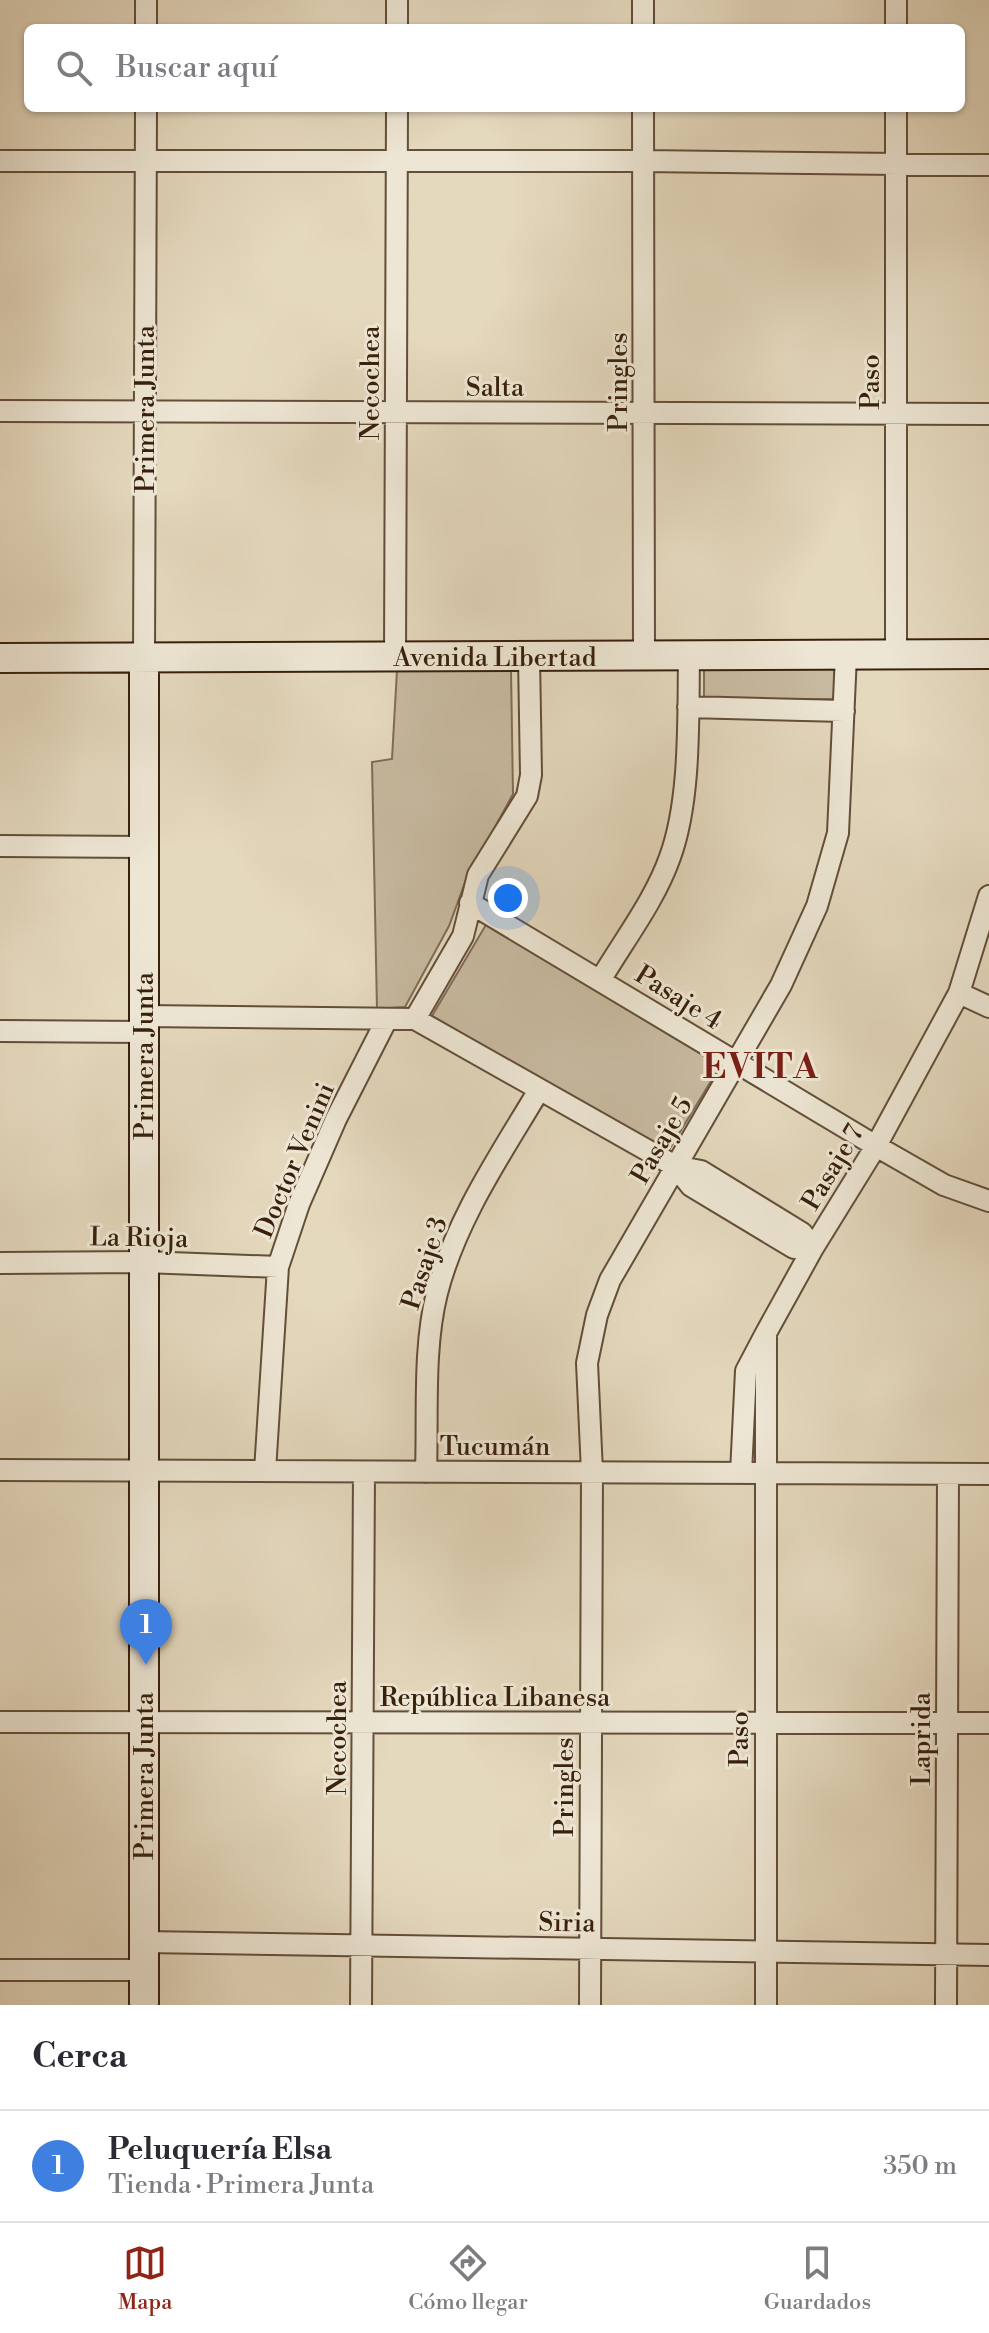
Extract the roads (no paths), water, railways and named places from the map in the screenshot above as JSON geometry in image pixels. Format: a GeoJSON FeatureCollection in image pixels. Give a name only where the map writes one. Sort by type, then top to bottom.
{"type":"FeatureCollection","features":[{"type":"Feature","properties":{"kind":"main road","name":"Avenida Libertad"},"geometry":{"type":"LineString","coordinates":[[0,658],[989,654]]}},
{"type":"Feature","properties":{"kind":"main road","name":"Primera Junta"},"geometry":{"type":"LineString","coordinates":[[144,659],[144,2005]]}},
{"type":"Feature","properties":{"kind":"street"},"geometry":{"type":"LineString","coordinates":[[146,0],[146,24]]}},
{"type":"Feature","properties":{"kind":"street"},"geometry":{"type":"LineString","coordinates":[[397,0],[397,24]]}},
{"type":"Feature","properties":{"kind":"street"},"geometry":{"type":"LineString","coordinates":[[643,0],[643,24]]}},
{"type":"Feature","properties":{"kind":"street"},"geometry":{"type":"LineString","coordinates":[[896,0],[896,24]]}},
{"type":"Feature","properties":{"kind":"street","name":"Primera Junta"},"geometry":{"type":"LineString","coordinates":[[144,659],[146,112]]}},
{"type":"Feature","properties":{"kind":"street","name":"Necochea"},"geometry":{"type":"LineString","coordinates":[[395,658],[397,112]]}},
{"type":"Feature","properties":{"kind":"street","name":"Pringles"},"geometry":{"type":"LineString","coordinates":[[643,112],[644,657]]}},
{"type":"Feature","properties":{"kind":"street","name":"Paso"},"geometry":{"type":"LineString","coordinates":[[896,112],[896,655]]}},
{"type":"Feature","properties":{"kind":"street"},"geometry":{"type":"LineString","coordinates":[[0,161],[643,161],[989,165]]}},
{"type":"Feature","properties":{"kind":"street","name":"Salta"},"geometry":{"type":"LineString","coordinates":[[0,411],[989,414]]}},
{"type":"Feature","properties":{"kind":"street","name":"Pasaje 5"},"geometry":{"type":"LineString","coordinates":[[592,1472],[587,1363],[597,1315],[610,1280],[802,943],[830,868],[842,796],[846,655]]}},
{"type":"Feature","properties":{"kind":"street"},"geometry":{"type":"LineString","coordinates":[[601,979],[670,857],[683,786],[689,656]]}},
{"type":"Feature","properties":{"kind":"street"},"geometry":{"type":"LineString","coordinates":[[415,1019],[463,936],[478,875],[527,796],[531,775],[529,657]]}},
{"type":"Feature","properties":{"kind":"street"},"geometry":{"type":"LineString","coordinates":[[688,707],[844,711]]}},
{"type":"Feature","properties":{"kind":"street"},"geometry":{"type":"LineString","coordinates":[[0,846],[144,847]]}},
{"type":"Feature","properties":{"kind":"street","name":"Pasaje 7"},"geometry":{"type":"LineString","coordinates":[[765,1473],[766,1333],[813,1248],[876,1146],[959,993],[989,896]]}},
{"type":"Feature","properties":{"kind":"street","name":"Pasaje 4"},"geometry":{"type":"LineString","coordinates":[[470,903],[876,1146],[944,1185],[989,1201]]}},
{"type":"Feature","properties":{"kind":"street"},"geometry":{"type":"LineString","coordinates":[[959,993],[989,1007]]}},
{"type":"Feature","properties":{"kind":"street","name":"Doctor Venini"},"geometry":{"type":"LineString","coordinates":[[265,1471],[278,1267],[299,1204],[336,1119],[387,1019]]}},
{"type":"Feature","properties":{"kind":"street"},"geometry":{"type":"LineString","coordinates":[[0,1031],[144,1024],[415,1019],[675,1166],[701,1171],[802,1233],[813,1248]]}},
{"type":"Feature","properties":{"kind":"street","name":"Pasaje 3"},"geometry":{"type":"LineString","coordinates":[[426,1472],[430,1328],[437,1292],[465,1218],[539,1090]]}},
{"type":"Feature","properties":{"kind":"street","name":"La Rioja"},"geometry":{"type":"LineString","coordinates":[[0,1263],[144,1262],[278,1267]]}},
{"type":"Feature","properties":{"kind":"street"},"geometry":{"type":"LineString","coordinates":[[741,1473],[746,1371],[766,1333]]}},
{"type":"Feature","properties":{"kind":"street","name":"Tucumán"},"geometry":{"type":"LineString","coordinates":[[0,1470],[989,1474]]}},
{"type":"Feature","properties":{"kind":"street","name":"Necochea"},"geometry":{"type":"LineString","coordinates":[[361,2005],[364,1472]]}},
{"type":"Feature","properties":{"kind":"street","name":"Pringles"},"geometry":{"type":"LineString","coordinates":[[590,2005],[592,1472]]}},
{"type":"Feature","properties":{"kind":"street","name":"Paso"},"geometry":{"type":"LineString","coordinates":[[765,1473],[766,2005]]}},
{"type":"Feature","properties":{"kind":"street","name":"Laprida"},"geometry":{"type":"LineString","coordinates":[[946,2005],[948,1474]]}},
{"type":"Feature","properties":{"kind":"street","name":"República Libanesa"},"geometry":{"type":"LineString","coordinates":[[0,1722],[989,1723]]}},
{"type":"Feature","properties":{"kind":"street","name":"Siria"},"geometry":{"type":"LineString","coordinates":[[0,1970],[144,1956],[362,1944],[989,1955]]}},
{"type":"Feature","properties":{"kind":"place","name":"Peluquería Elsa"},"geometry":{"type":"Point","coordinates":[146,1665]}},
{"type":"Feature","properties":{"kind":"district","name":"EVITA"},"geometry":{"type":"Point","coordinates":[761,1066]}}]}
